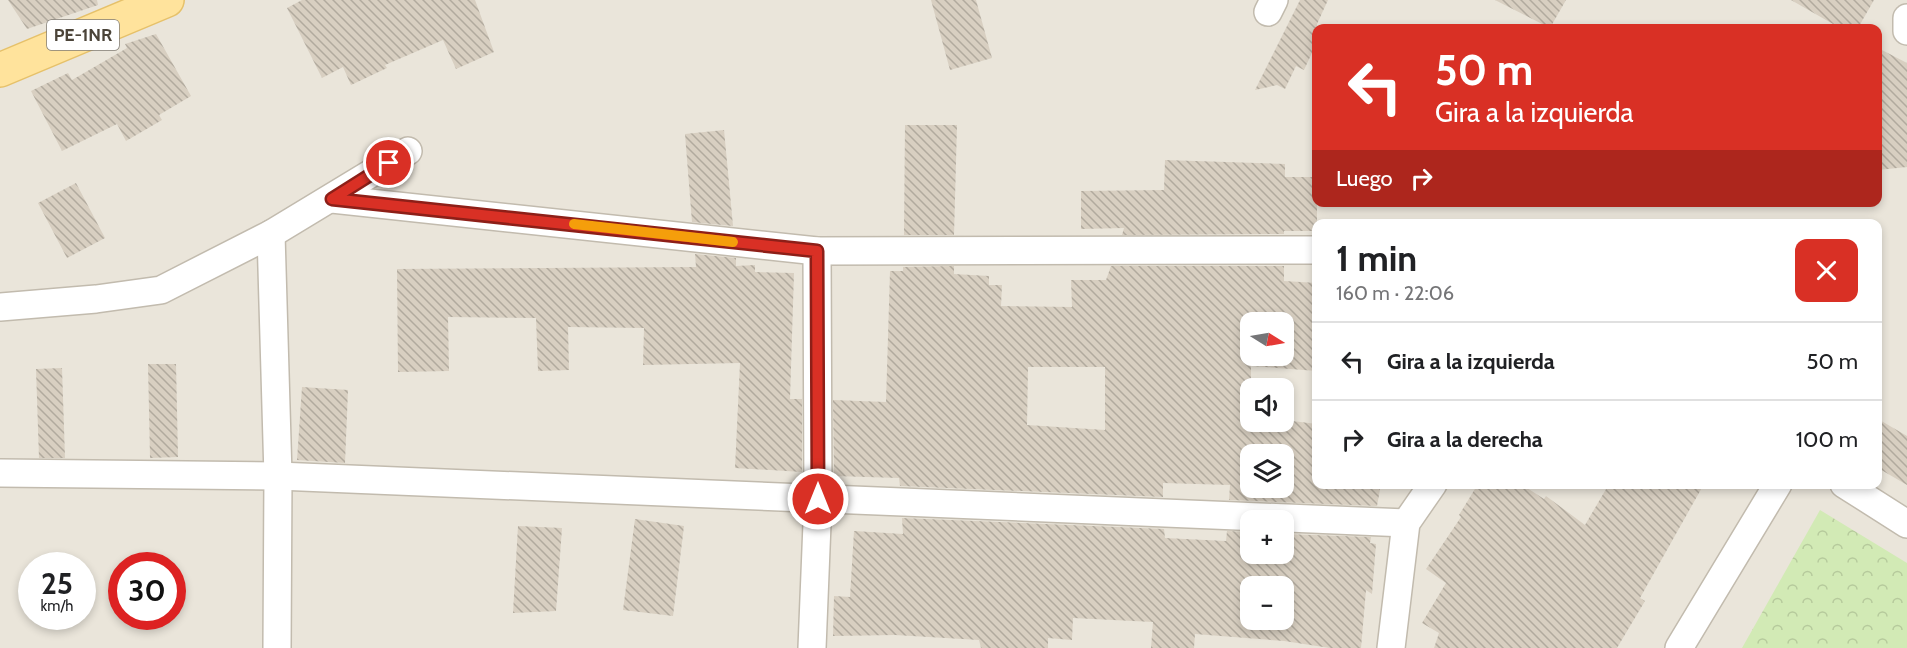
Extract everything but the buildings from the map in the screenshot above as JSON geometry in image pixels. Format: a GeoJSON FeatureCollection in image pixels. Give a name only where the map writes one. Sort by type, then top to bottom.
{"type":"FeatureCollection","features":[{"type":"Feature","properties":{"kind":"main road","name":"PE-1NR"},"geometry":{"type":"LineString","coordinates":[[0,70],[167,0]]}},
{"type":"Feature","properties":{"kind":"street"},"geometry":{"type":"LineString","coordinates":[[1907,18],[1907,31]]}},
{"type":"Feature","properties":{"kind":"street"},"geometry":{"type":"LineString","coordinates":[[0,307],[96,299],[161,290],[271,234],[408,151]]}},
{"type":"Feature","properties":{"kind":"street"},"geometry":{"type":"LineString","coordinates":[[332,199],[817,251],[1312,250]]}},
{"type":"Feature","properties":{"kind":"street"},"geometry":{"type":"LineString","coordinates":[[271,234],[278,476],[277,648]]}},
{"type":"Feature","properties":{"kind":"street"},"geometry":{"type":"LineString","coordinates":[[812,648],[818,499],[817,251]]}},
{"type":"Feature","properties":{"kind":"street"},"geometry":{"type":"LineString","coordinates":[[0,473],[278,476],[1406,523]]}},
{"type":"Feature","properties":{"kind":"street"},"geometry":{"type":"LineString","coordinates":[[1391,648],[1406,523],[1430,489]]}},
{"type":"Feature","properties":{"kind":"street"},"geometry":{"type":"LineString","coordinates":[[1680,648],[1775,489]]}},
{"type":"Feature","properties":{"kind":"street"},"geometry":{"type":"LineString","coordinates":[[1852,489],[1907,524]]}},
{"type":"Feature","properties":{"kind":"shaded area"},"geometry":{"type":"Polygon","coordinates":[[[0,0],[1907,0],[1907,648],[0,648],[0,0]]]}},
{"type":"Feature","properties":{"kind":"green space"},"geometry":{"type":"Polygon","coordinates":[[[1820,510],[1907,563],[1907,648],[1742,648],[1820,510]]]}},
{"type":"Feature","properties":{"kind":"slow traffic"},"geometry":{"type":"LineString","coordinates":[[574,224],[733,242]]}},
{"type":"Feature","properties":{"kind":"route"},"geometry":{"type":"LineString","coordinates":[[389,163],[332,199],[817,251],[818,499]]}}]}
